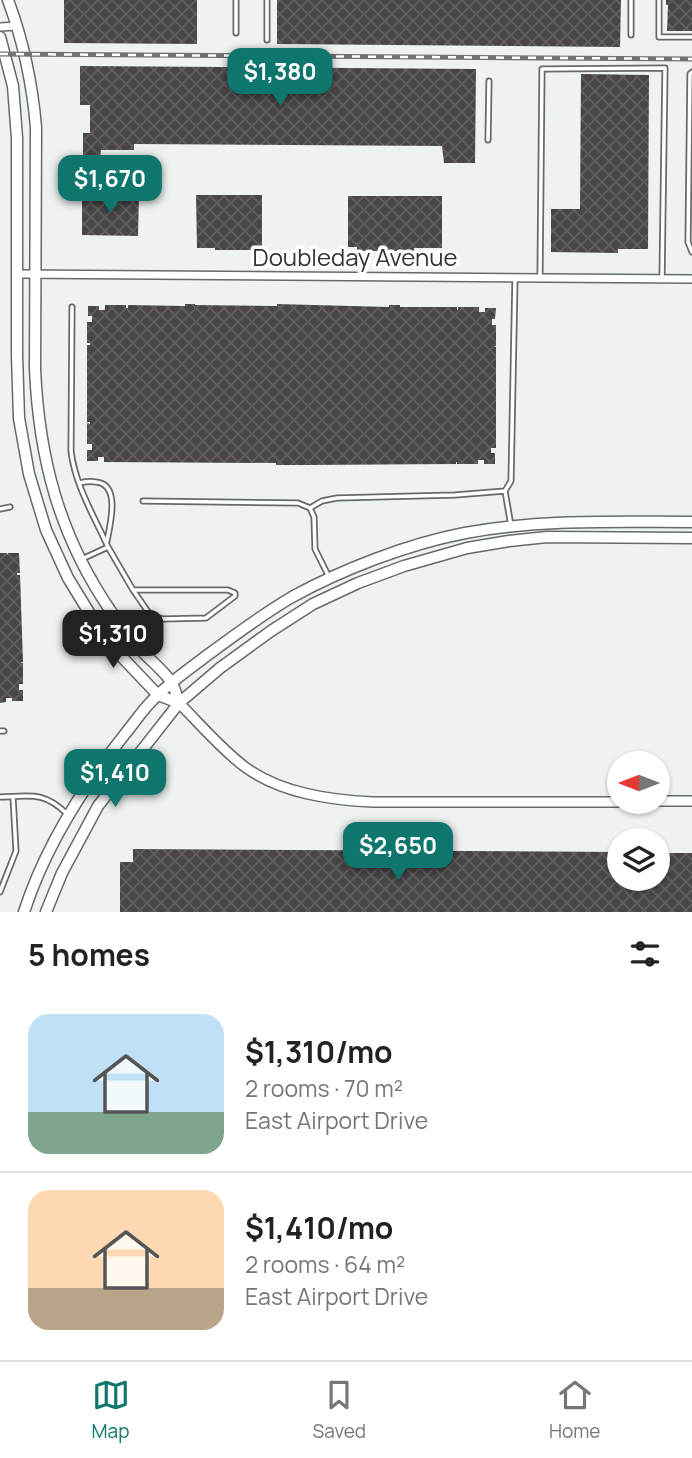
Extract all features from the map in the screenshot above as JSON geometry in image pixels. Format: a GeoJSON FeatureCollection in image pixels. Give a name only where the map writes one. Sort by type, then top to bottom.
{"type":"FeatureCollection","features":[{"type":"Feature","properties":{"kind":"main road"},"geometry":{"type":"LineString","coordinates":[[8,0],[28,61],[33,91],[37,406],[49,479],[63,522],[87,573],[111,611],[141,650],[172,683],[179,703]]}},
{"type":"Feature","properties":{"kind":"main road"},"geometry":{"type":"LineString","coordinates":[[0,37],[13,86],[17,138],[19,418],[29,474],[46,530],[68,578],[98,627],[119,654],[158,695],[179,703]]}},
{"type":"Feature","properties":{"kind":"main road"},"geometry":{"type":"LineString","coordinates":[[24,912],[45,858],[76,801],[148,705],[172,683],[243,629],[292,597],[398,551],[464,533],[545,522],[692,522]]}},
{"type":"Feature","properties":{"kind":"main road"},"geometry":{"type":"LineString","coordinates":[[46,912],[62,873],[97,806],[179,703],[220,668],[313,604],[404,566],[467,548],[547,537],[692,538]]}},
{"type":"Feature","properties":{"kind":"street"},"geometry":{"type":"LineString","coordinates":[[0,27],[17,26]]}},
{"type":"Feature","properties":{"kind":"street","name":"Doubleday Avenue"},"geometry":{"type":"LineString","coordinates":[[17,274],[692,279]]}},
{"type":"Feature","properties":{"kind":"street"},"geometry":{"type":"LineString","coordinates":[[179,703],[231,755],[251,771],[289,789],[313,795],[373,802],[607,802]]}},
{"type":"Feature","properties":{"kind":"street"},"geometry":{"type":"LineString","coordinates":[[670,802],[692,801]]}},
{"type":"Feature","properties":{"kind":"lane"},"geometry":{"type":"LineString","coordinates":[[236,0],[236,33]]}},
{"type":"Feature","properties":{"kind":"lane"},"geometry":{"type":"LineString","coordinates":[[267,0],[267,40]]}},
{"type":"Feature","properties":{"kind":"lane"},"geometry":{"type":"LineString","coordinates":[[631,0],[631,35]]}},
{"type":"Feature","properties":{"kind":"lane"},"geometry":{"type":"LineString","coordinates":[[659,0],[659,37],[692,37]]}},
{"type":"Feature","properties":{"kind":"lane"},"geometry":{"type":"LineString","coordinates":[[540,278],[542,69],[665,68],[662,279]]}},
{"type":"Feature","properties":{"kind":"lane"},"geometry":{"type":"LineString","coordinates":[[692,72],[688,242],[692,252]]}},
{"type":"Feature","properties":{"kind":"lane"},"geometry":{"type":"LineString","coordinates":[[488,140],[489,81]]}},
{"type":"Feature","properties":{"kind":"lane"},"geometry":{"type":"LineString","coordinates":[[511,526],[505,491],[511,481],[515,278]]}},
{"type":"Feature","properties":{"kind":"lane"},"geometry":{"type":"LineString","coordinates":[[72,307],[73,467],[108,545],[133,590],[151,616],[163,619],[206,618],[235,596],[235,593],[228,590],[133,590]]}},
{"type":"Feature","properties":{"kind":"lane"},"geometry":{"type":"LineString","coordinates":[[79,483],[98,481],[110,490],[112,505],[108,545]]}},
{"type":"Feature","properties":{"kind":"lane"},"geometry":{"type":"LineString","coordinates":[[310,508],[322,501],[337,498],[505,491]]}},
{"type":"Feature","properties":{"kind":"lane"},"geometry":{"type":"LineString","coordinates":[[143,500],[298,503],[310,508],[314,517],[315,549],[330,579]]}},
{"type":"Feature","properties":{"kind":"lane"},"geometry":{"type":"LineString","coordinates":[[0,509],[10,507]]}},
{"type":"Feature","properties":{"kind":"lane"},"geometry":{"type":"LineString","coordinates":[[80,560],[108,545]]}},
{"type":"Feature","properties":{"kind":"lane"},"geometry":{"type":"LineString","coordinates":[[0,797],[49,799],[68,816]]}},
{"type":"Feature","properties":{"kind":"lane"},"geometry":{"type":"LineString","coordinates":[[0,892],[16,851],[13,797]]}},
{"type":"Feature","properties":{"kind":"building"},"geometry":{"type":"Polygon","coordinates":[[[64,0],[197,0],[197,44],[64,43],[64,0]]]}},
{"type":"Feature","properties":{"kind":"building"},"geometry":{"type":"Polygon","coordinates":[[[277,0],[621,0],[620,47],[277,44],[277,0]]]}},
{"type":"Feature","properties":{"kind":"building"},"geometry":{"type":"Polygon","coordinates":[[[666,0],[692,0],[692,31],[667,31],[666,0]]]}},
{"type":"Feature","properties":{"kind":"building"},"geometry":{"type":"Polygon","coordinates":[[[80,66],[476,69],[475,163],[444,163],[442,146],[134,144],[134,150],[101,150],[100,159],[83,159],[83,133],[90,133],[90,105],[80,105],[80,66]]]}},
{"type":"Feature","properties":{"kind":"building"},"geometry":{"type":"Polygon","coordinates":[[[581,74],[649,75],[648,249],[618,249],[618,253],[551,252],[551,209],[580,209],[581,74]]]}},
{"type":"Feature","properties":{"kind":"building"},"geometry":{"type":"Polygon","coordinates":[[[82,194],[139,194],[138,236],[82,235],[82,194]]]}},
{"type":"Feature","properties":{"kind":"building"},"geometry":{"type":"Polygon","coordinates":[[[196,195],[262,195],[262,250],[197,248],[196,195]]]}},
{"type":"Feature","properties":{"kind":"building"},"geometry":{"type":"Polygon","coordinates":[[[348,196],[442,196],[442,248],[357,251],[357,247],[348,247],[348,196]]]}},
{"type":"Feature","properties":{"kind":"building"},"geometry":{"type":"Polygon","coordinates":[[[105,305],[126,305],[128,308],[128,305],[400,305],[457,307],[457,310],[458,307],[479,307],[479,312],[485,312],[485,308],[496,308],[492,325],[496,325],[496,448],[491,448],[491,453],[495,453],[495,464],[484,464],[484,460],[478,460],[478,464],[456,462],[306,465],[104,462],[104,457],[98,457],[98,461],[87,461],[87,450],[92,450],[92,444],[87,444],[87,423],[90,422],[87,422],[87,345],[90,343],[87,343],[87,322],[92,322],[92,316],[88,316],[88,306],[99,306],[99,310],[105,310],[105,305]]]}},
{"type":"Feature","properties":{"kind":"building"},"geometry":{"type":"Polygon","coordinates":[[[0,553],[19,553],[20,573],[17,575],[20,575],[23,662],[20,663],[23,663],[23,684],[19,684],[19,690],[23,690],[23,701],[6,698],[6,702],[0,703],[0,553]]]}},
{"type":"Feature","properties":{"kind":"building"},"geometry":{"type":"Polygon","coordinates":[[[133,849],[607,852],[607,891],[670,891],[670,853],[692,853],[692,912],[120,912],[120,862],[133,862],[133,849]]]}},
{"type":"Feature","properties":{"kind":"railway"},"geometry":{"type":"LineString","coordinates":[[0,54],[692,59]]}}]}
